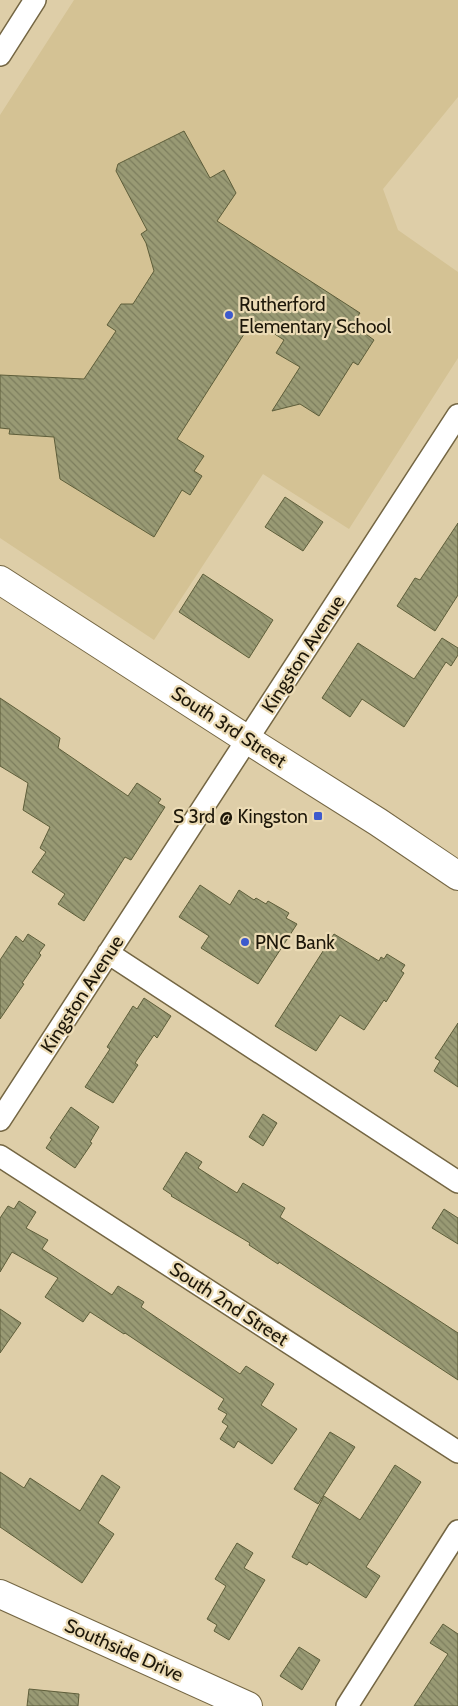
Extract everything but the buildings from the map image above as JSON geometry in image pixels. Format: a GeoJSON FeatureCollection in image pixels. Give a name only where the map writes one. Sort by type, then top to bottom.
{"type":"FeatureCollection","features":[{"type":"Feature","properties":{"kind":"street"},"geometry":{"type":"LineString","coordinates":[[0,54],[35,0]]}},
{"type":"Feature","properties":{"kind":"street","name":"Kingston Avenue"},"geometry":{"type":"LineString","coordinates":[[0,1120],[458,415]]}},
{"type":"Feature","properties":{"kind":"street","name":"South 3rd Street"},"geometry":{"type":"LineString","coordinates":[[1,583],[378,822],[458,876]]}},
{"type":"Feature","properties":{"kind":"street"},"geometry":{"type":"LineString","coordinates":[[108,953],[458,1182]]}},
{"type":"Feature","properties":{"kind":"street","name":"South 2nd Street"},"geometry":{"type":"LineString","coordinates":[[0,1156],[458,1452]]}},
{"type":"Feature","properties":{"kind":"street"},"geometry":{"type":"LineString","coordinates":[[347,1706],[458,1531]]}},
{"type":"Feature","properties":{"kind":"street","name":"Southside Drive"},"geometry":{"type":"LineString","coordinates":[[0,1594],[248,1706]]}},
{"type":"Feature","properties":{"kind":"shaded area","name":"Rutherford Elementary School"},"geometry":{"type":"Polygon","coordinates":[[[74,0],[458,0],[458,97],[383,189],[398,230],[458,272],[458,358],[349,529],[263,474],[154,640],[0,538],[0,115],[74,0]]]}},
{"type":"Feature","properties":{"kind":"place","name":"Rutherford Elementary School"},"geometry":{"type":"Point","coordinates":[229,315]}},
{"type":"Feature","properties":{"kind":"place","name":"S 3rd @ Kingston"},"geometry":{"type":"Point","coordinates":[318,816]}},
{"type":"Feature","properties":{"kind":"place","name":"PNC Bank"},"geometry":{"type":"Point","coordinates":[245,942]}}]}
